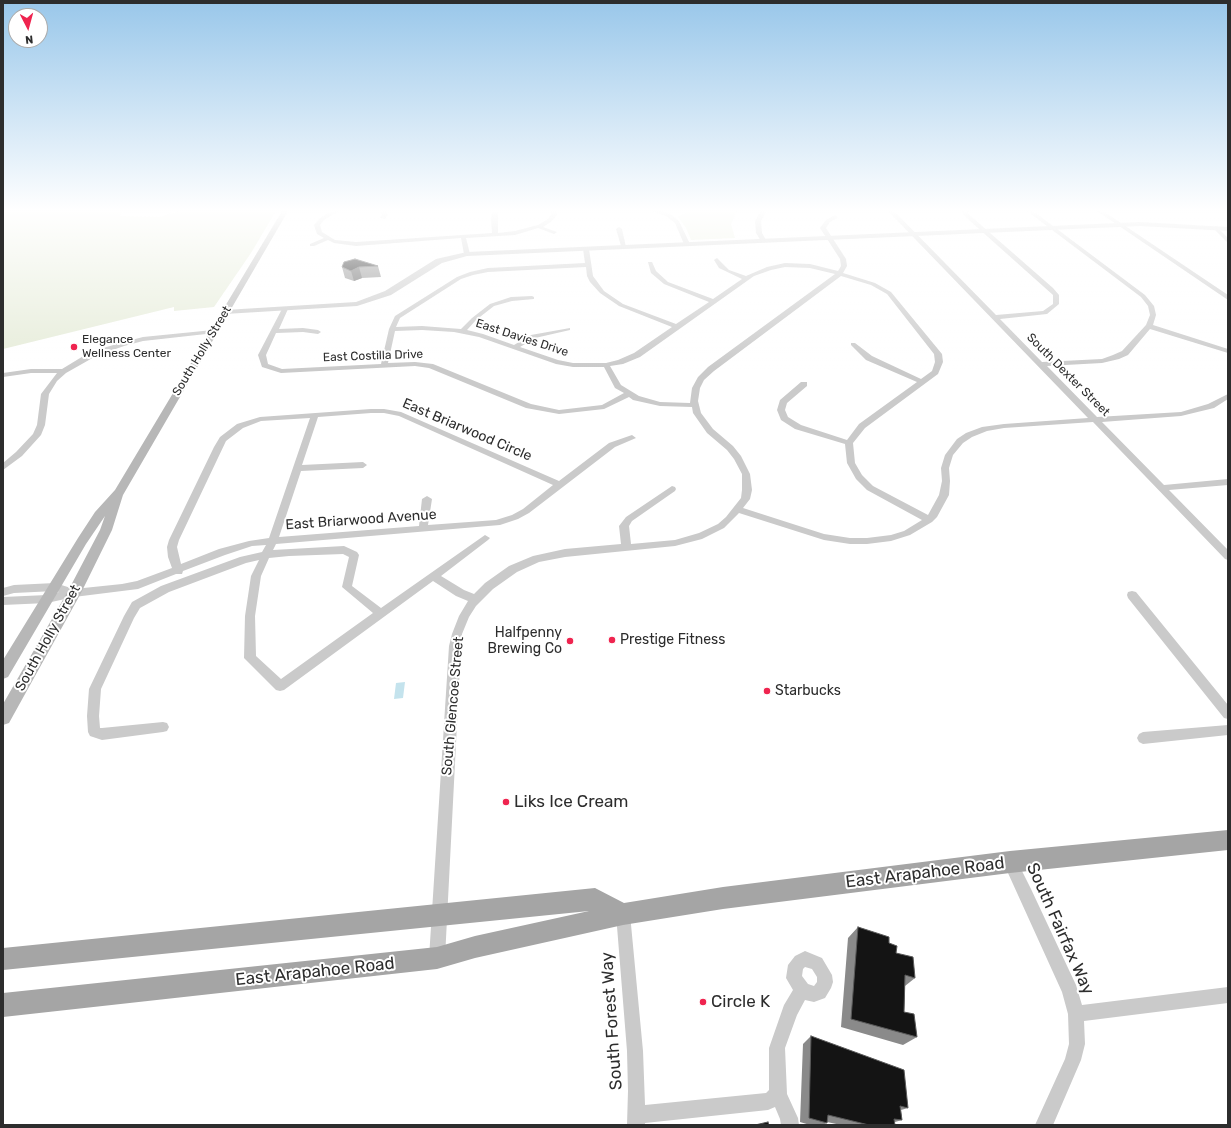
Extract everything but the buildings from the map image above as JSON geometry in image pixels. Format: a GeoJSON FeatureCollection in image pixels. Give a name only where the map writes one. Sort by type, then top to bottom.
{"type":"FeatureCollection","features":[{"type":"Feature","properties":{"kind":"main road","name":"South Holly Street"},"geometry":{"type":"LineString","coordinates":[[3,673],[99,515],[119,492],[254,264]]}},
{"type":"Feature","properties":{"kind":"main road","name":"South Holly Street"},"geometry":{"type":"LineString","coordinates":[[3,718],[74,593],[106,530],[119,492]]}},
{"type":"Feature","properties":{"kind":"main road","name":"East Arapahoe Road"},"geometry":{"type":"LineString","coordinates":[[3,1005],[437,958],[475,947],[622,914],[730,897],[1010,862],[1228,840]]}},
{"type":"Feature","properties":{"kind":"main road"},"geometry":{"type":"LineString","coordinates":[[3,959],[595,899],[622,914]]}},
{"type":"Feature","properties":{"kind":"street"},"geometry":{"type":"LineString","coordinates":[[225,312],[347,305],[368,301],[392,290],[435,264]]}},
{"type":"Feature","properties":{"kind":"street"},"geometry":{"type":"LineString","coordinates":[[650,264],[653,272],[666,283],[714,302]]}},
{"type":"Feature","properties":{"kind":"street"},"geometry":{"type":"LineString","coordinates":[[719,264],[727,271],[748,279]]}},
{"type":"Feature","properties":{"kind":"street","name":"East Davies Drive"},"geometry":{"type":"LineString","coordinates":[[392,329],[433,328],[463,331],[481,335],[556,362],[579,365],[606,365],[620,362],[637,355],[763,269],[781,264]]}},
{"type":"Feature","properties":{"kind":"street","name":"East Davies Drive"},"geometry":{"type":"LineString","coordinates":[[789,264],[810,266],[873,284],[886,290],[938,354],[940,362],[937,369],[923,382]]}},
{"type":"Feature","properties":{"kind":"street"},"geometry":{"type":"LineString","coordinates":[[844,264],[844,266],[839,274],[710,370],[701,379],[696,388],[694,406],[703,422],[710,431],[730,448],[742,465],[746,474],[746,499],[738,510],[811,534],[867,541],[891,538],[907,533],[929,520],[941,504],[944,495],[946,482],[945,468],[949,455],[960,441],[969,435],[985,429],[1004,426],[1096,421],[1181,414],[1211,406],[1228,396]]}},
{"type":"Feature","properties":{"kind":"street","name":"South Dexter Street"},"geometry":{"type":"LineString","coordinates":[[942,264],[1228,556]]}},
{"type":"Feature","properties":{"kind":"street"},"geometry":{"type":"LineString","coordinates":[[993,317],[1041,314],[1051,310],[1057,302],[1056,295],[1051,289],[1022,264]]}},
{"type":"Feature","properties":{"kind":"street"},"geometry":{"type":"LineString","coordinates":[[1040,364],[1102,361],[1116,357],[1125,353],[1149,326],[1152,318],[1152,310],[1143,296],[1100,264]]}},
{"type":"Feature","properties":{"kind":"street"},"geometry":{"type":"LineString","coordinates":[[1177,264],[1228,298]]}},
{"type":"Feature","properties":{"kind":"street"},"geometry":{"type":"LineString","coordinates":[[384,366],[392,329],[395,320],[401,314],[423,302],[454,280],[465,275],[488,270],[588,265],[593,282],[607,297],[630,309],[677,327]]}},
{"type":"Feature","properties":{"kind":"street"},"geometry":{"type":"LineString","coordinates":[[463,331],[474,319],[492,305],[511,299],[532,298]]}},
{"type":"Feature","properties":{"kind":"street","name":"East Costilla Drive"},"geometry":{"type":"LineString","coordinates":[[284,309],[262,355],[265,365],[269,368],[290,371],[415,364],[435,367],[529,406],[548,411],[568,412],[597,409],[612,404],[629,394]]}},
{"type":"Feature","properties":{"kind":"street"},"geometry":{"type":"LineString","coordinates":[[1149,326],[1228,351]]}},
{"type":"Feature","properties":{"kind":"street"},"geometry":{"type":"LineString","coordinates":[[515,347],[533,336],[568,329]]}},
{"type":"Feature","properties":{"kind":"street"},"geometry":{"type":"LineString","coordinates":[[274,331],[303,330],[318,332]]}},
{"type":"Feature","properties":{"kind":"street"},"geometry":{"type":"LineString","coordinates":[[3,467],[19,454],[37,435],[41,425],[45,394],[54,380],[63,371],[83,359],[112,346],[132,341],[156,337],[211,336]]}},
{"type":"Feature","properties":{"kind":"street"},"geometry":{"type":"LineString","coordinates":[[853,344],[869,358],[923,382]]}},
{"type":"Feature","properties":{"kind":"street"},"geometry":{"type":"LineString","coordinates":[[606,365],[614,381],[622,390],[629,394],[649,402],[694,406]]}},
{"type":"Feature","properties":{"kind":"street"},"geometry":{"type":"LineString","coordinates":[[3,376],[32,371],[63,371]]}},
{"type":"Feature","properties":{"kind":"street"},"geometry":{"type":"LineString","coordinates":[[923,382],[862,426],[849,443],[849,455],[851,463],[859,477],[870,488],[929,520]]}},
{"type":"Feature","properties":{"kind":"street"},"geometry":{"type":"LineString","coordinates":[[804,384],[783,402],[781,410],[784,418],[798,427],[849,443]]}},
{"type":"Feature","properties":{"kind":"street","name":"East Briarwood Circle"},"geometry":{"type":"LineString","coordinates":[[178,571],[173,556],[172,547],[174,540],[223,439],[235,429],[249,422],[272,417],[315,414],[384,411],[401,414],[560,485]]}},
{"type":"Feature","properties":{"kind":"street"},"geometry":{"type":"LineString","coordinates":[[315,414],[273,540],[256,576],[250,616],[250,658],[280,686],[485,538]]}},
{"type":"Feature","properties":{"kind":"street","name":"East Briarwood Avenue"},"geometry":{"type":"LineString","coordinates":[[3,601],[47,599],[74,593],[138,585],[178,571],[236,547],[273,540],[497,523],[506,521],[526,511],[612,446],[632,438]]}},
{"type":"Feature","properties":{"kind":"street"},"geometry":{"type":"LineString","coordinates":[[296,468],[363,465]]}},
{"type":"Feature","properties":{"kind":"street"},"geometry":{"type":"LineString","coordinates":[[1161,488],[1228,482]]}},
{"type":"Feature","properties":{"kind":"street"},"geometry":{"type":"LineString","coordinates":[[627,548],[624,526],[629,519],[672,489]]}},
{"type":"Feature","properties":{"kind":"street"},"geometry":{"type":"LineString","coordinates":[[423,529],[427,499]]}},
{"type":"Feature","properties":{"kind":"street","name":"South Glencoe Street"},"geometry":{"type":"LineString","coordinates":[[437,958],[455,646],[457,634],[464,616],[475,599],[500,577],[513,569],[538,559],[565,553],[675,543],[702,536],[721,526],[738,510]]}},
{"type":"Feature","properties":{"kind":"street"},"geometry":{"type":"LineString","coordinates":[[163,727],[102,734],[94,732],[93,716],[95,689],[129,616],[136,605],[165,589],[244,560],[265,555],[344,550],[354,555],[347,587],[381,614]]}},
{"type":"Feature","properties":{"kind":"street"},"geometry":{"type":"LineString","coordinates":[[433,576],[460,593],[475,599]]}},
{"type":"Feature","properties":{"kind":"street"},"geometry":{"type":"LineString","coordinates":[[3,592],[14,589],[55,587],[74,593]]}},
{"type":"Feature","properties":{"kind":"street"},"geometry":{"type":"LineString","coordinates":[[1132,595],[1228,714]]}},
{"type":"Feature","properties":{"kind":"street"},"geometry":{"type":"LineString","coordinates":[[1143,738],[1228,730]]}},
{"type":"Feature","properties":{"kind":"street","name":"South Fairfax Way"},"geometry":{"type":"LineString","coordinates":[[1010,862],[1070,991],[1076,1014],[1077,1044],[1073,1060],[1044,1125]]}},
{"type":"Feature","properties":{"kind":"street","name":"South Forest Way"},"geometry":{"type":"LineString","coordinates":[[622,914],[635,1051],[637,1091],[636,1120]]}},
{"type":"Feature","properties":{"kind":"street"},"geometry":{"type":"LineString","coordinates":[[790,1125],[789,1118],[778,1095],[777,1048],[790,1011],[802,990]]}},
{"type":"Feature","properties":{"kind":"street"},"geometry":{"type":"LineString","coordinates":[[1076,1014],[1228,995]]}},
{"type":"Feature","properties":{"kind":"street"},"geometry":{"type":"LineString","coordinates":[[636,1120],[768,1101],[778,1095]]}},
{"type":"Feature","properties":{"kind":"green space"},"geometry":{"type":"Polygon","coordinates":[[[3,264],[244,264],[214,307],[174,311],[174,307],[3,349],[3,264]]]}},
{"type":"Feature","properties":{"kind":"water"},"geometry":{"type":"Polygon","coordinates":[[[405,682],[403,698],[394,699],[396,683],[405,682]]]}},
{"type":"Feature","properties":{"kind":"place","name":"Elegance Wellness Center"},"geometry":{"type":"Point","coordinates":[74,347]}},
{"type":"Feature","properties":{"kind":"place","name":"Prestige Fitness"},"geometry":{"type":"Point","coordinates":[612,640]}},
{"type":"Feature","properties":{"kind":"place","name":"Halfpenny Brewing Co"},"geometry":{"type":"Point","coordinates":[570,641]}},
{"type":"Feature","properties":{"kind":"place","name":"Starbucks"},"geometry":{"type":"Point","coordinates":[767,691]}},
{"type":"Feature","properties":{"kind":"place","name":"Liks Ice Cream"},"geometry":{"type":"Point","coordinates":[506,802]}},
{"type":"Feature","properties":{"kind":"place","name":"Circle K"},"geometry":{"type":"Point","coordinates":[703,1002]}}]}
